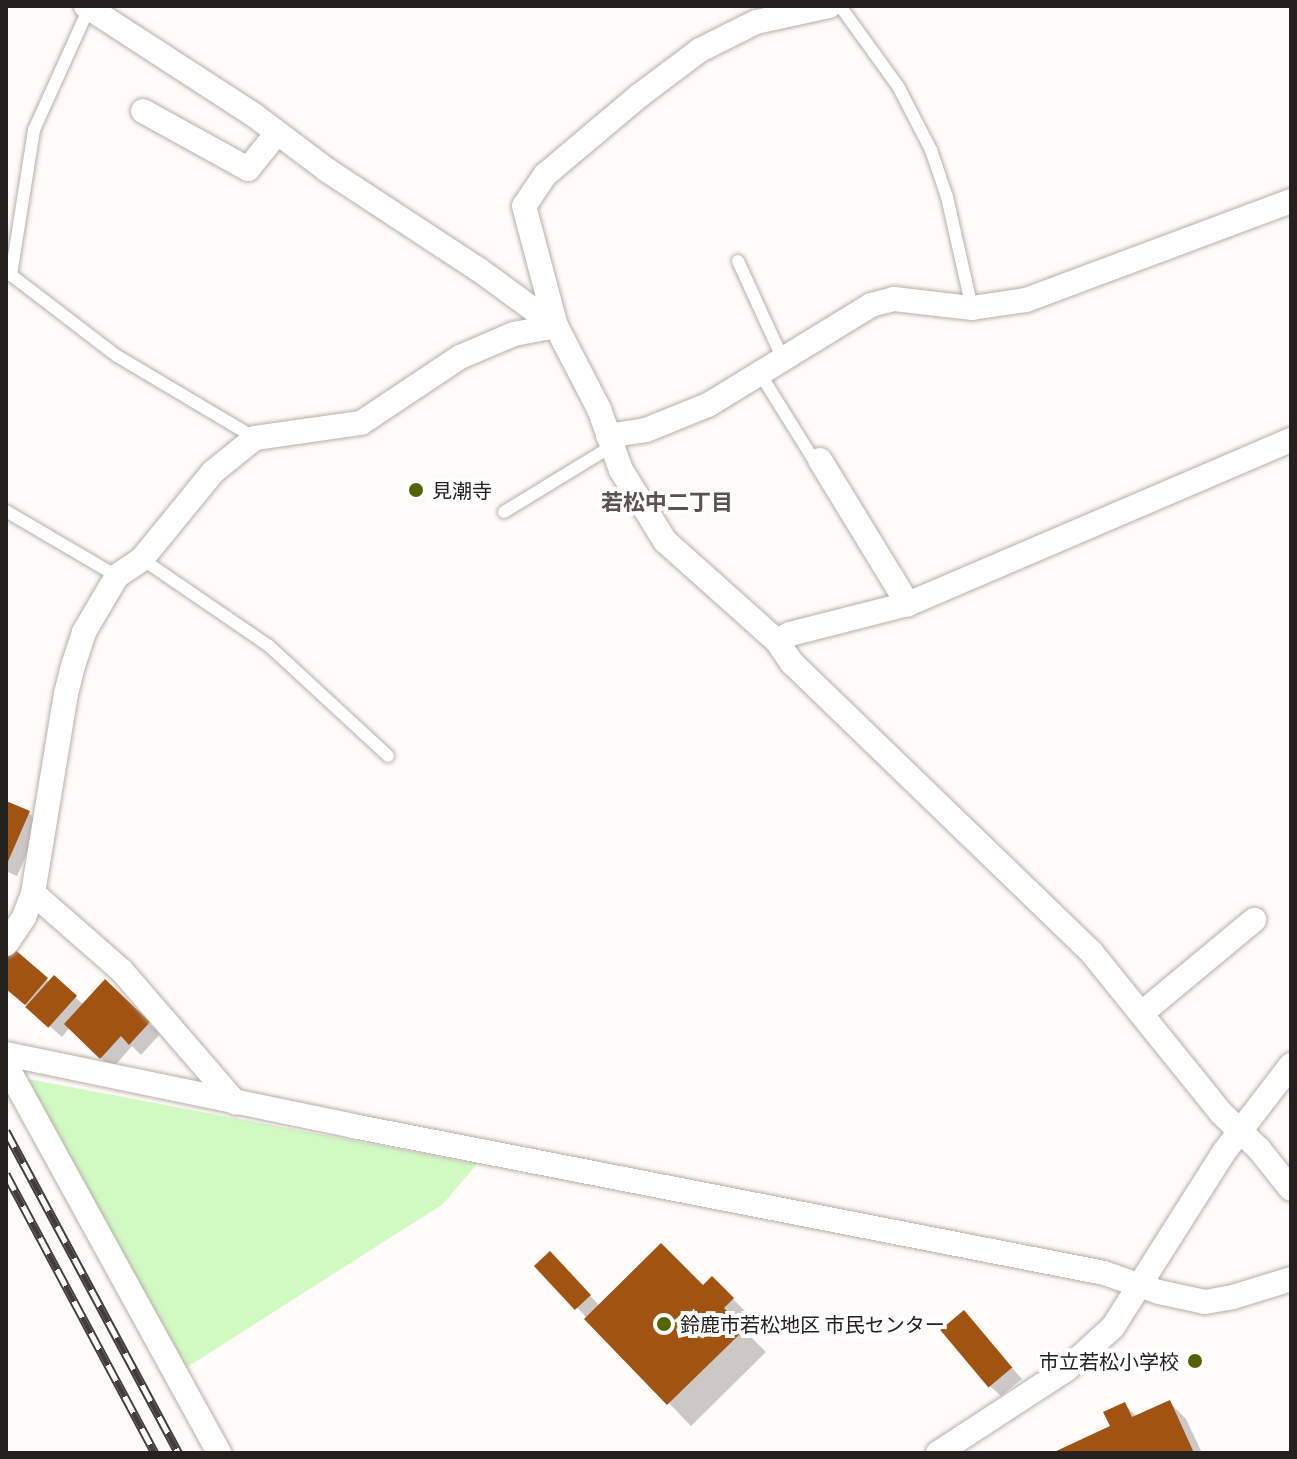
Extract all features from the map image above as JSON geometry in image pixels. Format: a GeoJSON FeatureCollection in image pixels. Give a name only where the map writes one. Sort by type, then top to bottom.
{"type":"FeatureCollection","features":[{"type":"Feature","properties":{"kind":"street"},"geometry":{"type":"LineString","coordinates":[[829,6],[756,22],[700,50],[640,95],[545,175],[524,206],[556,326],[599,409],[636,499],[665,541],[777,641],[792,663],[1092,953],[1291,1189]]}},
{"type":"Feature","properties":{"kind":"street"},"geometry":{"type":"LineString","coordinates":[[87,7],[277,133],[556,326]]}},
{"type":"Feature","properties":{"kind":"street"},"geometry":{"type":"LineString","coordinates":[[143,111],[248,169],[277,133]]}},
{"type":"Feature","properties":{"kind":"street"},"geometry":{"type":"LineString","coordinates":[[610,441],[708,405],[871,305],[894,299],[972,308],[1026,300],[1291,201]]}},
{"type":"Feature","properties":{"kind":"street"},"geometry":{"type":"LineString","coordinates":[[6,944],[24,917],[33,893],[66,694],[84,632],[117,576],[142,559],[213,472],[255,438],[361,423],[460,357],[514,334],[556,326]]}},
{"type":"Feature","properties":{"kind":"street"},"geometry":{"type":"LineString","coordinates":[[777,641],[790,634],[908,604],[1291,440]]}},
{"type":"Feature","properties":{"kind":"street"},"geometry":{"type":"LineString","coordinates":[[820,460],[908,604]]}},
{"type":"Feature","properties":{"kind":"street"},"geometry":{"type":"LineString","coordinates":[[33,893],[122,971],[236,1103]]}},
{"type":"Feature","properties":{"kind":"street"},"geometry":{"type":"LineString","coordinates":[[1142,1013],[1254,920]]}},
{"type":"Feature","properties":{"kind":"street"},"geometry":{"type":"LineString","coordinates":[[6,1054],[236,1103],[1104,1273],[1141,1287],[1205,1302],[1233,1297],[1291,1279]]}},
{"type":"Feature","properties":{"kind":"street"},"geometry":{"type":"LineString","coordinates":[[6,1065],[219,1453]]}},
{"type":"Feature","properties":{"kind":"street"},"geometry":{"type":"LineString","coordinates":[[938,1453],[1067,1369],[1113,1327],[1239,1131],[1291,1065]]}},
{"type":"Feature","properties":{"kind":"lane"},"geometry":{"type":"LineString","coordinates":[[840,6],[898,86],[931,150],[947,197],[972,308]]}},
{"type":"Feature","properties":{"kind":"lane"},"geometry":{"type":"LineString","coordinates":[[87,7],[34,130],[11,275],[117,356],[168,390],[255,438]]}},
{"type":"Feature","properties":{"kind":"lane"},"geometry":{"type":"LineString","coordinates":[[738,261],[782,357]]}},
{"type":"Feature","properties":{"kind":"lane"},"geometry":{"type":"LineString","coordinates":[[759,372],[812,457],[820,460]]}},
{"type":"Feature","properties":{"kind":"lane"},"geometry":{"type":"LineString","coordinates":[[504,512],[610,441]]}},
{"type":"Feature","properties":{"kind":"lane"},"geometry":{"type":"LineString","coordinates":[[6,511],[117,576]]}},
{"type":"Feature","properties":{"kind":"lane"},"geometry":{"type":"LineString","coordinates":[[142,559],[269,646],[388,756]]}},
{"type":"Feature","properties":{"kind":"green space"},"geometry":{"type":"Polygon","coordinates":[[[28,1079],[477,1164],[443,1204],[186,1368],[28,1079]]]}},
{"type":"Feature","properties":{"kind":"building"},"geometry":{"type":"Polygon","coordinates":[[[6,801],[30,811],[6,866],[6,801]]]}},
{"type":"Feature","properties":{"kind":"building"},"geometry":{"type":"Polygon","coordinates":[[[13,948],[48,978],[25,1005],[6,989],[6,957],[13,948]]]}},
{"type":"Feature","properties":{"kind":"building"},"geometry":{"type":"Polygon","coordinates":[[[54,975],[77,996],[48,1028],[25,1007],[54,975]]]}},
{"type":"Feature","properties":{"kind":"building"},"geometry":{"type":"Polygon","coordinates":[[[105,979],[150,1022],[129,1045],[121,1036],[100,1059],[64,1024],[105,979]]]}},
{"type":"Feature","properties":{"kind":"building","name":"鈴鹿市若松地区 市民センター"},"geometry":{"type":"Polygon","coordinates":[[[661,1243],[703,1285],[712,1276],[734,1298],[724,1308],[745,1329],[667,1405],[584,1319],[661,1243]]]}},
{"type":"Feature","properties":{"kind":"building"},"geometry":{"type":"Polygon","coordinates":[[[550,1251],[591,1295],[575,1310],[534,1266],[550,1251]]]}},
{"type":"Feature","properties":{"kind":"building"},"geometry":{"type":"Polygon","coordinates":[[[964,1310],[1012,1367],[988,1387],[940,1330],[964,1310]]]}},
{"type":"Feature","properties":{"kind":"building","name":"市立若松小学校"},"geometry":{"type":"Polygon","coordinates":[[[1170,1400],[1194,1453],[1052,1453],[1110,1426],[1103,1412],[1125,1402],[1132,1417],[1170,1400]]]}},
{"type":"Feature","properties":{"kind":"railway"},"geometry":{"type":"LineString","coordinates":[[6,1131],[179,1453]]}},
{"type":"Feature","properties":{"kind":"railway"},"geometry":{"type":"LineString","coordinates":[[6,1174],[155,1453]]}},
{"type":"Feature","properties":{"kind":"place","name":"見潮寺"},"geometry":{"type":"Point","coordinates":[416,490]}},
{"type":"Feature","properties":{"kind":"place","name":"鈴鹿市若松地区 市民センター"},"geometry":{"type":"Point","coordinates":[664,1324]}},
{"type":"Feature","properties":{"kind":"place","name":"市立若松小学校"},"geometry":{"type":"Point","coordinates":[1195,1361]}},
{"type":"Feature","properties":{"kind":"district","name":"若松中二丁目"},"geometry":{"type":"Point","coordinates":[667,502]}}]}
